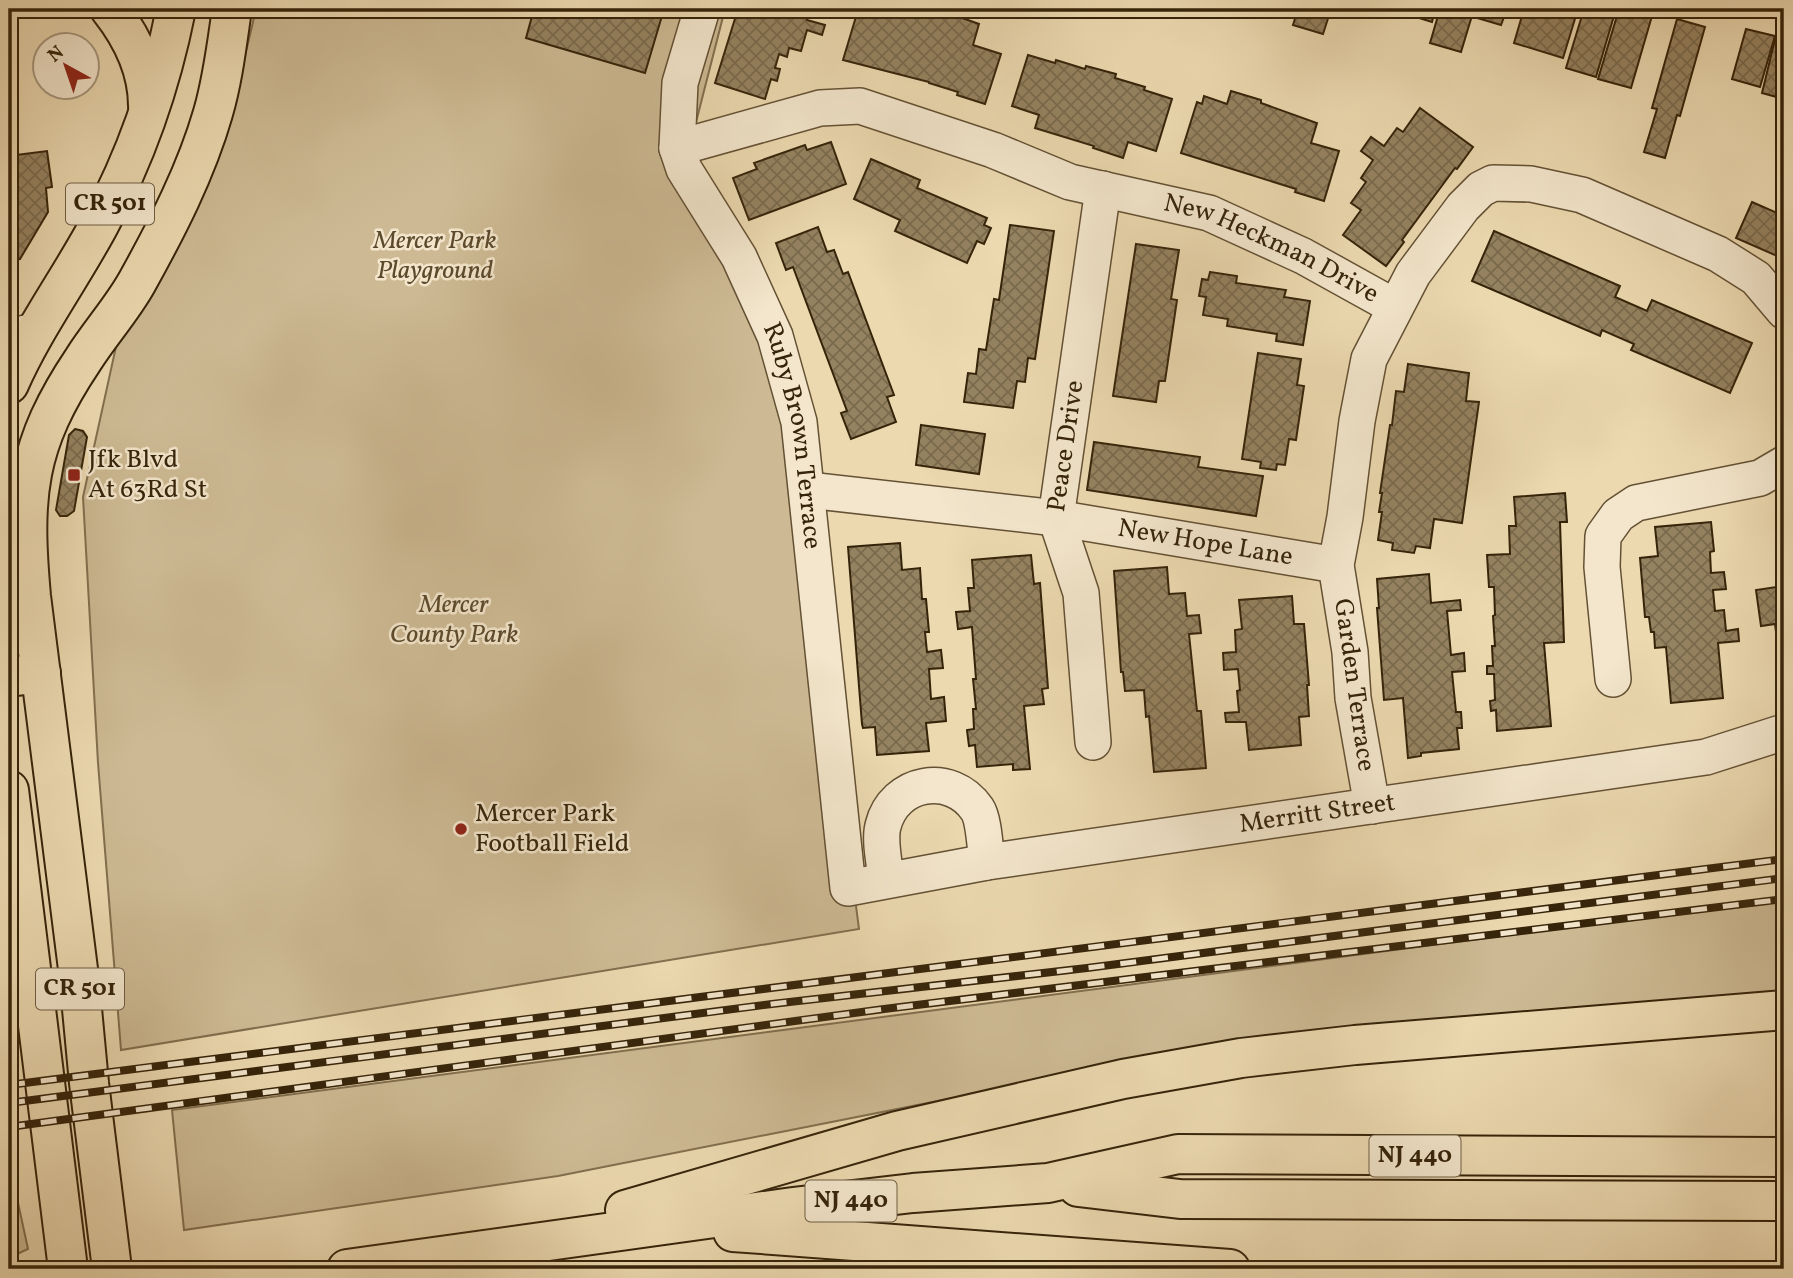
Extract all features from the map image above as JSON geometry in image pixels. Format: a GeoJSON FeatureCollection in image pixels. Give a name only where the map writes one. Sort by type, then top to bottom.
{"type":"FeatureCollection","features":[{"type":"Feature","properties":{"kind":"main road"},"geometry":{"type":"LineString","coordinates":[[110,9],[133,44],[144,76],[148,92],[145,124]]}},
{"type":"Feature","properties":{"kind":"main road","name":"CR 501"},"geometry":{"type":"LineString","coordinates":[[9,384],[26,324],[100,223],[145,124],[162,72],[176,9]]}},
{"type":"Feature","properties":{"kind":"main road","name":"CR 501"},"geometry":{"type":"LineString","coordinates":[[112,1269],[79,977],[25,675],[29,485],[38,447],[54,408],[68,383],[136,284],[191,174],[213,112],[232,9]]}},
{"type":"Feature","properties":{"kind":"main road","name":"CR 501"},"geometry":{"type":"LineString","coordinates":[[9,790],[20,964],[68,1269]]}},
{"type":"Feature","properties":{"kind":"main road"},"geometry":{"type":"LineString","coordinates":[[496,1248],[897,1130],[1123,1079],[1241,1058],[1355,1045],[1784,1010]]}},
{"type":"Feature","properties":{"kind":"main road","name":"NJ 440"},"geometry":{"type":"LineString","coordinates":[[347,1269],[654,1226],[914,1194],[1048,1183],[1178,1154],[1784,1157]]}},
{"type":"Feature","properties":{"kind":"main road","name":"NJ 440"},"geometry":{"type":"LineString","coordinates":[[1048,1183],[1180,1199],[1784,1201]]}},
{"type":"Feature","properties":{"kind":"main road"},"geometry":{"type":"LineString","coordinates":[[654,1226],[1230,1269]]}},
{"type":"Feature","properties":{"kind":"street","name":"Ruby Brown Terrace"},"geometry":{"type":"LineString","coordinates":[[702,9],[680,83],[677,148],[684,169],[740,257],[775,336],[800,422],[848,888]]}},
{"type":"Feature","properties":{"kind":"street","name":"New Heckman Drive"},"geometry":{"type":"LineString","coordinates":[[677,148],[820,107],[860,106],[993,150],[1070,182],[1209,213],[1303,256],[1395,307],[1413,274],[1463,207],[1481,189],[1493,183],[1531,184],[1582,195],[1718,254],[1756,278],[1784,311]]}},
{"type":"Feature","properties":{"kind":"street","name":"Peace Drive"},"geometry":{"type":"LineString","coordinates":[[1093,742],[1081,593],[1056,519],[1103,189]]}},
{"type":"Feature","properties":{"kind":"street"},"geometry":{"type":"LineString","coordinates":[[1336,565],[1368,359],[1395,307]]}},
{"type":"Feature","properties":{"kind":"street"},"geometry":{"type":"LineString","coordinates":[[1613,679],[1602,567],[1603,536],[1618,515],[1636,503],[1760,478],[1784,464]]}},
{"type":"Feature","properties":{"kind":"street","name":"New Hope Lane"},"geometry":{"type":"LineString","coordinates":[[808,490],[1056,519],[1336,565]]}},
{"type":"Feature","properties":{"kind":"street","name":"Garden Terrace"},"geometry":{"type":"LineString","coordinates":[[1336,565],[1350,652],[1353,698],[1372,806]]}},
{"type":"Feature","properties":{"kind":"street","name":"Merritt Street"},"geometry":{"type":"LineString","coordinates":[[848,888],[987,862],[1706,757],[1784,732]]}},
{"type":"Feature","properties":{"kind":"street"},"geometry":{"type":"LineString","coordinates":[[886,880],[881,829],[889,808],[904,793],[924,785],[946,785],[965,795],[979,812],[987,862]]}},
{"type":"Feature","properties":{"kind":"green space","name":"Mercer County Park"},"geometry":{"type":"Polygon","coordinates":[[[256,9],[725,9],[684,169],[786,365],[859,929],[121,1050],[98,763],[83,497],[117,342],[237,90],[256,9]]]}},
{"type":"Feature","properties":{"kind":"green space"},"geometry":{"type":"Polygon","coordinates":[[[1784,899],[1784,990],[1221,1045],[558,1176],[184,1230],[172,1110],[1784,899]]]}},
{"type":"Feature","properties":{"kind":"green space"},"geometry":{"type":"Polygon","coordinates":[[[9,1161],[28,1249],[9,1258],[9,1161]]]}},
{"type":"Feature","properties":{"kind":"building"},"geometry":{"type":"Polygon","coordinates":[[[534,9],[664,9],[645,73],[526,38],[534,9]]]}},
{"type":"Feature","properties":{"kind":"building"},"geometry":{"type":"Polygon","coordinates":[[[738,9],[811,9],[807,20],[825,25],[822,35],[807,30],[801,51],[789,48],[787,57],[779,54],[775,68],[780,69],[777,81],[771,79],[765,99],[715,83],[738,9]]]}},
{"type":"Feature","properties":{"kind":"building"},"geometry":{"type":"Polygon","coordinates":[[[888,9],[937,9],[979,24],[973,45],[1001,54],[985,104],[929,82],[843,60],[858,10],[885,18],[888,9]]]}},
{"type":"Feature","properties":{"kind":"building"},"geometry":{"type":"Polygon","coordinates":[[[1298,9],[1331,9],[1323,34],[1293,25],[1298,9]]]}},
{"type":"Feature","properties":{"kind":"building"},"geometry":{"type":"Polygon","coordinates":[[[1404,9],[1435,9],[1432,22],[1403,13],[1404,9]]]}},
{"type":"Feature","properties":{"kind":"building"},"geometry":{"type":"Polygon","coordinates":[[[1440,9],[1474,9],[1461,52],[1430,43],[1440,9]]]}},
{"type":"Feature","properties":{"kind":"building"},"geometry":{"type":"Polygon","coordinates":[[[1477,9],[1507,9],[1501,25],[1474,17],[1477,9]]]}},
{"type":"Feature","properties":{"kind":"building"},"geometry":{"type":"Polygon","coordinates":[[[1524,9],[1578,9],[1563,58],[1514,43],[1524,9]]]}},
{"type":"Feature","properties":{"kind":"building"},"geometry":{"type":"Polygon","coordinates":[[[1584,9],[1616,9],[1596,77],[1566,68],[1584,9]]]}},
{"type":"Feature","properties":{"kind":"building"},"geometry":{"type":"Polygon","coordinates":[[[1619,9],[1652,16],[1631,88],[1598,79],[1619,9]]]}},
{"type":"Feature","properties":{"kind":"building"},"geometry":{"type":"Polygon","coordinates":[[[1677,19],[1705,27],[1665,158],[1644,152],[1657,109],[1652,108],[1677,19]]]}},
{"type":"Feature","properties":{"kind":"building"},"geometry":{"type":"Polygon","coordinates":[[[1746,29],[1775,36],[1760,87],[1732,79],[1746,29]]]}},
{"type":"Feature","properties":{"kind":"building"},"geometry":{"type":"Polygon","coordinates":[[[1775,39],[1784,42],[1784,99],[1762,93],[1775,39]]]}},
{"type":"Feature","properties":{"kind":"building"},"geometry":{"type":"Polygon","coordinates":[[[1028,55],[1055,63],[1056,60],[1085,69],[1086,66],[1116,74],[1115,78],[1172,99],[1156,151],[1128,142],[1123,158],[1035,128],[1039,115],[1012,106],[1028,55]]]}},
{"type":"Feature","properties":{"kind":"building"},"geometry":{"type":"Polygon","coordinates":[[[1231,91],[1317,123],[1311,143],[1339,151],[1324,201],[1295,192],[1296,189],[1181,153],[1197,102],[1202,104],[1204,96],[1227,104],[1231,91]]]}},
{"type":"Feature","properties":{"kind":"building"},"geometry":{"type":"Polygon","coordinates":[[[1420,108],[1473,147],[1402,240],[1404,242],[1386,266],[1343,235],[1361,210],[1351,203],[1366,182],[1361,178],[1373,160],[1361,151],[1371,137],[1384,146],[1397,128],[1403,132],[1420,108]]]}},
{"type":"Feature","properties":{"kind":"building"},"geometry":{"type":"Polygon","coordinates":[[[831,142],[846,184],[749,220],[733,178],[757,169],[754,163],[805,145],[807,150],[831,142]]]}},
{"type":"Feature","properties":{"kind":"building"},"geometry":{"type":"Polygon","coordinates":[[[47,151],[52,187],[46,188],[48,212],[20,259],[9,260],[9,156],[47,151]]]}},
{"type":"Feature","properties":{"kind":"building"},"geometry":{"type":"Polygon","coordinates":[[[871,159],[920,180],[917,188],[987,218],[984,225],[991,228],[984,244],[977,241],[967,263],[895,231],[900,220],[854,199],[871,159]]]}},
{"type":"Feature","properties":{"kind":"building"},"geometry":{"type":"Polygon","coordinates":[[[1752,202],[1784,216],[1784,259],[1736,238],[1752,202]]]}},
{"type":"Feature","properties":{"kind":"building"},"geometry":{"type":"Polygon","coordinates":[[[1010,225],[1054,231],[1035,359],[1028,358],[1025,382],[1017,381],[1013,408],[964,402],[968,373],[976,374],[979,349],[986,350],[994,299],[999,300],[1010,225]]]}},
{"type":"Feature","properties":{"kind":"building"},"geometry":{"type":"Polygon","coordinates":[[[818,227],[827,252],[834,250],[843,274],[848,272],[894,395],[887,397],[896,422],[851,439],[841,413],[847,411],[793,267],[786,270],[776,243],[818,227]]]}},
{"type":"Feature","properties":{"kind":"building"},"geometry":{"type":"Polygon","coordinates":[[[1494,231],[1620,286],[1615,297],[1647,311],[1652,300],[1752,343],[1730,393],[1631,350],[1634,344],[1602,330],[1600,336],[1472,281],[1494,231]]]}},
{"type":"Feature","properties":{"kind":"building"},"geometry":{"type":"Polygon","coordinates":[[[1136,244],[1179,250],[1171,299],[1177,300],[1165,381],[1159,381],[1156,402],[1113,396],[1136,244]]]}},
{"type":"Feature","properties":{"kind":"building"},"geometry":{"type":"Polygon","coordinates":[[[1210,272],[1237,276],[1236,283],[1286,290],[1284,297],[1310,301],[1303,345],[1276,341],[1277,334],[1227,326],[1228,319],[1203,315],[1206,297],[1199,296],[1202,279],[1208,280],[1210,272]]]}},
{"type":"Feature","properties":{"kind":"building"},"geometry":{"type":"Polygon","coordinates":[[[1258,353],[1301,359],[1297,385],[1304,386],[1296,440],[1289,439],[1285,465],[1277,464],[1276,470],[1260,468],[1261,462],[1242,459],[1258,353]]]}},
{"type":"Feature","properties":{"kind":"building"},"geometry":{"type":"Polygon","coordinates":[[[1408,364],[1469,373],[1466,401],[1479,402],[1462,523],[1434,519],[1430,548],[1416,546],[1414,553],[1392,550],[1393,543],[1378,540],[1382,512],[1379,512],[1380,493],[1390,425],[1396,391],[1404,392],[1408,364]]]}},
{"type":"Feature","properties":{"kind":"building"},"geometry":{"type":"Polygon","coordinates":[[[921,425],[985,434],[979,474],[916,465],[921,425]]]}},
{"type":"Feature","properties":{"kind":"building"},"geometry":{"type":"Polygon","coordinates":[[[75,429],[83,431],[87,437],[74,511],[67,516],[60,516],[56,510],[69,435],[75,429]]]}},
{"type":"Feature","properties":{"kind":"building"},"geometry":{"type":"Polygon","coordinates":[[[1094,442],[1200,457],[1198,467],[1263,476],[1256,516],[1087,490],[1094,442]]]}},
{"type":"Feature","properties":{"kind":"building"},"geometry":{"type":"Polygon","coordinates":[[[1565,493],[1567,522],[1560,522],[1564,642],[1544,643],[1551,726],[1497,731],[1496,710],[1491,711],[1490,701],[1495,700],[1494,674],[1487,674],[1487,666],[1493,666],[1495,615],[1494,587],[1489,587],[1487,555],[1510,554],[1509,526],[1516,526],[1514,497],[1565,493]]]}},
{"type":"Feature","properties":{"kind":"building"},"geometry":{"type":"Polygon","coordinates":[[[1711,522],[1714,551],[1710,552],[1711,573],[1724,572],[1726,589],[1713,590],[1715,611],[1724,610],[1726,631],[1738,629],[1739,641],[1718,643],[1723,698],[1671,703],[1666,647],[1655,648],[1654,632],[1651,632],[1649,617],[1645,617],[1640,558],[1658,556],[1655,527],[1711,522]]]}},
{"type":"Feature","properties":{"kind":"building"},"geometry":{"type":"Polygon","coordinates":[[[900,543],[902,570],[920,568],[922,599],[926,599],[929,632],[925,632],[927,652],[941,650],[943,668],[929,669],[931,699],[944,697],[946,721],[926,723],[929,751],[877,755],[875,727],[863,728],[862,724],[848,547],[900,543]]]}},
{"type":"Feature","properties":{"kind":"building"},"geometry":{"type":"Polygon","coordinates":[[[1031,555],[1034,584],[1040,583],[1048,688],[1042,689],[1044,704],[1024,706],[1030,769],[1013,770],[1013,764],[977,767],[975,745],[969,746],[967,730],[974,729],[973,709],[976,709],[972,627],[958,629],[956,612],[970,611],[968,588],[974,588],[972,560],[1031,555]]]}},
{"type":"Feature","properties":{"kind":"building"},"geometry":{"type":"Polygon","coordinates":[[[1167,567],[1169,594],[1185,593],[1187,616],[1199,615],[1201,633],[1189,634],[1197,711],[1201,711],[1206,768],[1154,772],[1144,690],[1125,691],[1121,672],[1114,571],[1167,567]]]}},
{"type":"Feature","properties":{"kind":"building"},"geometry":{"type":"Polygon","coordinates":[[[1429,574],[1431,603],[1460,600],[1461,610],[1447,611],[1451,655],[1464,653],[1465,671],[1452,672],[1456,712],[1461,712],[1462,728],[1457,728],[1459,749],[1421,753],[1421,756],[1408,758],[1403,698],[1384,700],[1377,579],[1429,574]]]}},
{"type":"Feature","properties":{"kind":"building"},"geometry":{"type":"Polygon","coordinates":[[[1784,586],[1784,654],[1779,655],[1775,624],[1761,626],[1756,590],[1784,586]]]}},
{"type":"Feature","properties":{"kind":"building"},"geometry":{"type":"Polygon","coordinates":[[[1292,596],[1294,624],[1304,624],[1309,685],[1309,716],[1299,717],[1301,745],[1249,750],[1246,722],[1226,722],[1225,713],[1239,712],[1237,691],[1240,690],[1238,669],[1224,670],[1223,653],[1236,652],[1235,630],[1242,629],[1239,600],[1292,596]]]}},
{"type":"Feature","properties":{"kind":"railway"},"geometry":{"type":"LineString","coordinates":[[9,1085],[1784,859]]}},
{"type":"Feature","properties":{"kind":"railway"},"geometry":{"type":"LineString","coordinates":[[9,1103],[772,1004],[1087,968],[1784,878]]}},
{"type":"Feature","properties":{"kind":"railway"},"geometry":{"type":"LineString","coordinates":[[9,1127],[884,1009],[1784,899]]}},
{"type":"Feature","properties":{"kind":"place","name":"Jfk Blvd At 63Rd St"},"geometry":{"type":"Point","coordinates":[74,475]}},
{"type":"Feature","properties":{"kind":"place","name":"Mercer Park Football Field"},"geometry":{"type":"Point","coordinates":[461,829]}},
{"type":"Feature","properties":{"kind":"park label","name":"Mercer Park Playground"},"geometry":{"type":"Point","coordinates":[435,256]}}]}
